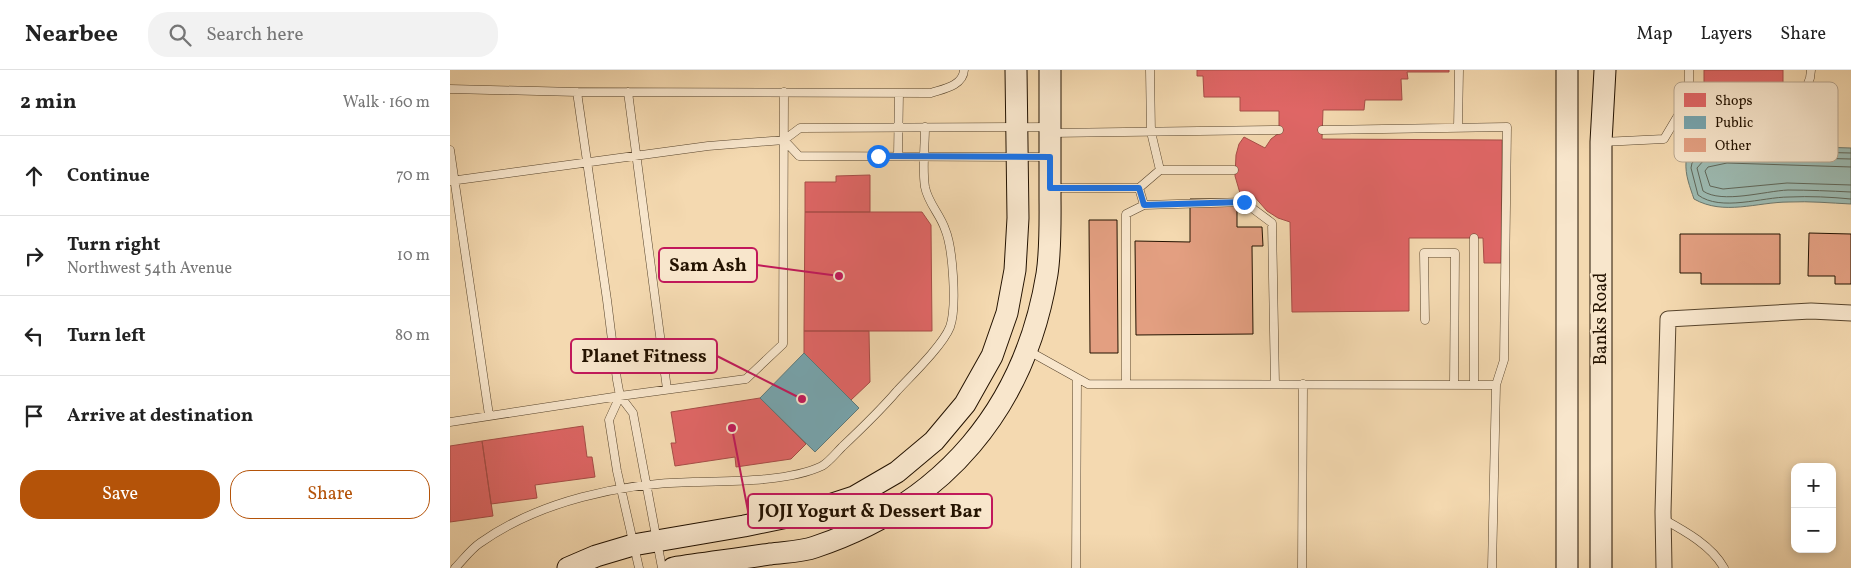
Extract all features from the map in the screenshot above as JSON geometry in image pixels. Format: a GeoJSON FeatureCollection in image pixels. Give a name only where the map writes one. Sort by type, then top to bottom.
{"type":"FeatureCollection","features":[{"type":"Feature","properties":{"kind":"street"},"geometry":{"type":"LineString","coordinates":[[568,568],[596,556],[633,545],[802,514],[854,497],[897,472],[934,442],[965,404],[992,356],[1007,313],[1015,270],[1018,218],[1016,70]]}},
{"type":"Feature","properties":{"kind":"street"},"geometry":{"type":"LineString","coordinates":[[673,568],[813,548],[868,526],[916,497],[953,466],[989,424],[1020,369],[1038,317],[1047,273],[1050,188],[1050,70]]}},
{"type":"Feature","properties":{"kind":"street","name":"Banks Road"},"geometry":{"type":"LineString","coordinates":[[1567,70],[1567,568]]}},
{"type":"Feature","properties":{"kind":"street","name":"Banks Road"},"geometry":{"type":"LineString","coordinates":[[1601,568],[1601,142],[1605,70]]}},
{"type":"Feature","properties":{"kind":"street"},"geometry":{"type":"LineString","coordinates":[[1664,568],[1663,519],[1668,319],[1811,312],[1851,313]]}},
{"type":"Feature","properties":{"kind":"lane"},"geometry":{"type":"LineString","coordinates":[[450,89],[577,92],[931,93],[955,85],[964,74],[964,70]]}},
{"type":"Feature","properties":{"kind":"lane"},"geometry":{"type":"LineString","coordinates":[[1150,70],[1151,132],[1160,170]]}},
{"type":"Feature","properties":{"kind":"lane"},"geometry":{"type":"LineString","coordinates":[[1458,128],[1459,70]]}},
{"type":"Feature","properties":{"kind":"lane"},"geometry":{"type":"LineString","coordinates":[[577,92],[617,380],[620,396],[633,413],[662,568]]}},
{"type":"Feature","properties":{"kind":"lane"},"geometry":{"type":"LineString","coordinates":[[628,92],[667,389]]}},
{"type":"Feature","properties":{"kind":"lane"},"geometry":{"type":"LineString","coordinates":[[450,422],[746,379],[783,344],[784,92]]}},
{"type":"Feature","properties":{"kind":"lane"},"geometry":{"type":"LineString","coordinates":[[898,156],[899,93]]}},
{"type":"Feature","properties":{"kind":"lane"},"geometry":{"type":"LineString","coordinates":[[1601,142],[1664,139],[1674,122]]}},
{"type":"Feature","properties":{"kind":"lane"},"geometry":{"type":"LineString","coordinates":[[455,568],[478,544],[502,528],[535,513],[580,498],[646,484],[747,481],[792,475],[823,466],[885,405],[936,347],[950,327],[953,301],[951,245],[945,227],[928,197],[925,185],[925,127]]}},
{"type":"Feature","properties":{"kind":"lane"},"geometry":{"type":"LineString","coordinates":[[452,180],[708,146],[784,140],[800,128],[1016,127],[1050,130],[1151,132],[1279,130]]}},
{"type":"Feature","properties":{"kind":"lane"},"geometry":{"type":"LineString","coordinates":[[1322,130],[1506,127],[1504,360],[1496,385],[1492,568]]}},
{"type":"Feature","properties":{"kind":"lane"},"geometry":{"type":"LineString","coordinates":[[784,140],[799,156],[1050,157]]}},
{"type":"Feature","properties":{"kind":"lane"},"geometry":{"type":"LineString","coordinates":[[450,150],[452,180],[489,415]]}},
{"type":"Feature","properties":{"kind":"lane"},"geometry":{"type":"LineString","coordinates":[[1050,188],[1139,188],[1160,170],[1234,170]]}},
{"type":"Feature","properties":{"kind":"lane"},"geometry":{"type":"LineString","coordinates":[[1139,188],[1144,205]]}},
{"type":"Feature","properties":{"kind":"lane"},"geometry":{"type":"LineString","coordinates":[[1126,384],[1126,214],[1144,205],[1244,202],[1272,224],[1275,384]]}},
{"type":"Feature","properties":{"kind":"lane"},"geometry":{"type":"LineString","coordinates":[[1474,238],[1474,385]]}},
{"type":"Feature","properties":{"kind":"lane"},"geometry":{"type":"LineString","coordinates":[[1425,320],[1424,253],[1455,253],[1454,385]]}},
{"type":"Feature","properties":{"kind":"lane"},"geometry":{"type":"LineString","coordinates":[[1027,350],[1088,384],[1496,385]]}},
{"type":"Feature","properties":{"kind":"lane"},"geometry":{"type":"LineString","coordinates":[[1076,568],[1077,378]]}},
{"type":"Feature","properties":{"kind":"lane"},"geometry":{"type":"LineString","coordinates":[[1302,568],[1303,384]]}},
{"type":"Feature","properties":{"kind":"lane"},"geometry":{"type":"LineString","coordinates":[[620,396],[609,420],[621,488],[639,568]]}},
{"type":"Feature","properties":{"kind":"lane"},"geometry":{"type":"LineString","coordinates":[[1663,519],[1681,529],[1717,557],[1724,568]]}},
{"type":"Feature","properties":{"kind":"water"},"geometry":{"type":"Polygon","coordinates":[[[1838,148],[1851,148],[1851,204],[1797,202],[1717,207],[1694,199],[1686,162],[1838,162],[1838,148]]]}},
{"type":"Feature","properties":{"kind":"building: Shops"},"geometry":{"type":"Polygon","coordinates":[[[1197,70],[1449,70],[1449,72],[1407,72],[1408,79],[1401,79],[1402,100],[1365,100],[1364,110],[1323,110],[1322,139],[1502,140],[1501,263],[1484,263],[1483,238],[1409,238],[1409,311],[1292,312],[1290,222],[1278,218],[1267,211],[1252,194],[1242,200],[1235,176],[1236,155],[1239,144],[1244,137],[1265,148],[1271,139],[1279,133],[1279,111],[1240,111],[1240,97],[1204,97],[1203,76],[1197,76],[1197,70]]]}},
{"type":"Feature","properties":{"kind":"building: Shops"},"geometry":{"type":"Polygon","coordinates":[[[1704,70],[1783,70],[1783,82],[1704,82],[1704,70]]]}},
{"type":"Feature","properties":{"kind":"building: Shops"},"geometry":{"type":"Polygon","coordinates":[[[870,175],[870,212],[805,212],[805,182],[836,182],[836,176],[870,175]]]}},
{"type":"Feature","properties":{"kind":"building: Shops"},"geometry":{"type":"Polygon","coordinates":[[[805,212],[922,212],[931,225],[932,331],[804,331],[805,212]]]}},
{"type":"Feature","properties":{"kind":"building: Shops"},"geometry":{"type":"Polygon","coordinates":[[[804,331],[869,331],[870,382],[851,400],[804,353],[804,331]]]}},
{"type":"Feature","properties":{"kind":"building: Shops"},"geometry":{"type":"Polygon","coordinates":[[[760,398],[806,444],[791,459],[736,467],[735,457],[675,466],[671,443],[676,443],[671,412],[760,398]]]}},
{"type":"Feature","properties":{"kind":"building: Shops"},"geometry":{"type":"Polygon","coordinates":[[[583,426],[587,457],[592,457],[595,477],[535,485],[537,498],[491,504],[482,441],[583,426]]]}},
{"type":"Feature","properties":{"kind":"building: Shops"},"geometry":{"type":"Polygon","coordinates":[[[482,441],[493,516],[450,522],[450,446],[482,441]]]}},
{"type":"Feature","properties":{"kind":"building: Public"},"geometry":{"type":"Polygon","coordinates":[[[804,353],[859,408],[815,452],[760,398],[804,353]]]}},
{"type":"Feature","properties":{"kind":"building: Other"},"geometry":{"type":"Polygon","coordinates":[[[1190,199],[1237,199],[1237,227],[1262,227],[1263,246],[1252,246],[1253,334],[1136,335],[1135,241],[1190,242],[1190,199]]]}},
{"type":"Feature","properties":{"kind":"building: Other"},"geometry":{"type":"Polygon","coordinates":[[[1089,220],[1117,220],[1118,353],[1090,353],[1089,220]]]}},
{"type":"Feature","properties":{"kind":"building: Other"},"geometry":{"type":"Polygon","coordinates":[[[1809,233],[1851,234],[1851,284],[1835,284],[1835,276],[1808,276],[1809,233]]]}},
{"type":"Feature","properties":{"kind":"building: Other"},"geometry":{"type":"Polygon","coordinates":[[[1680,234],[1780,234],[1780,284],[1701,284],[1701,273],[1680,273],[1680,234]]]}},
{"type":"Feature","properties":{"kind":"place","name":"Sam Ash"},"geometry":{"type":"Point","coordinates":[839,276]}},
{"type":"Feature","properties":{"kind":"place","name":"Planet Fitness"},"geometry":{"type":"Point","coordinates":[802,399]}},
{"type":"Feature","properties":{"kind":"place","name":"JOJI Yogurt & Dessert Bar"},"geometry":{"type":"Point","coordinates":[732,428]}},
{"type":"Feature","properties":{"kind":"route"},"geometry":{"type":"LineString","coordinates":[[878,156],[1050,157],[1050,188],[1139,188],[1144,205],[1244,202]]}}]}
